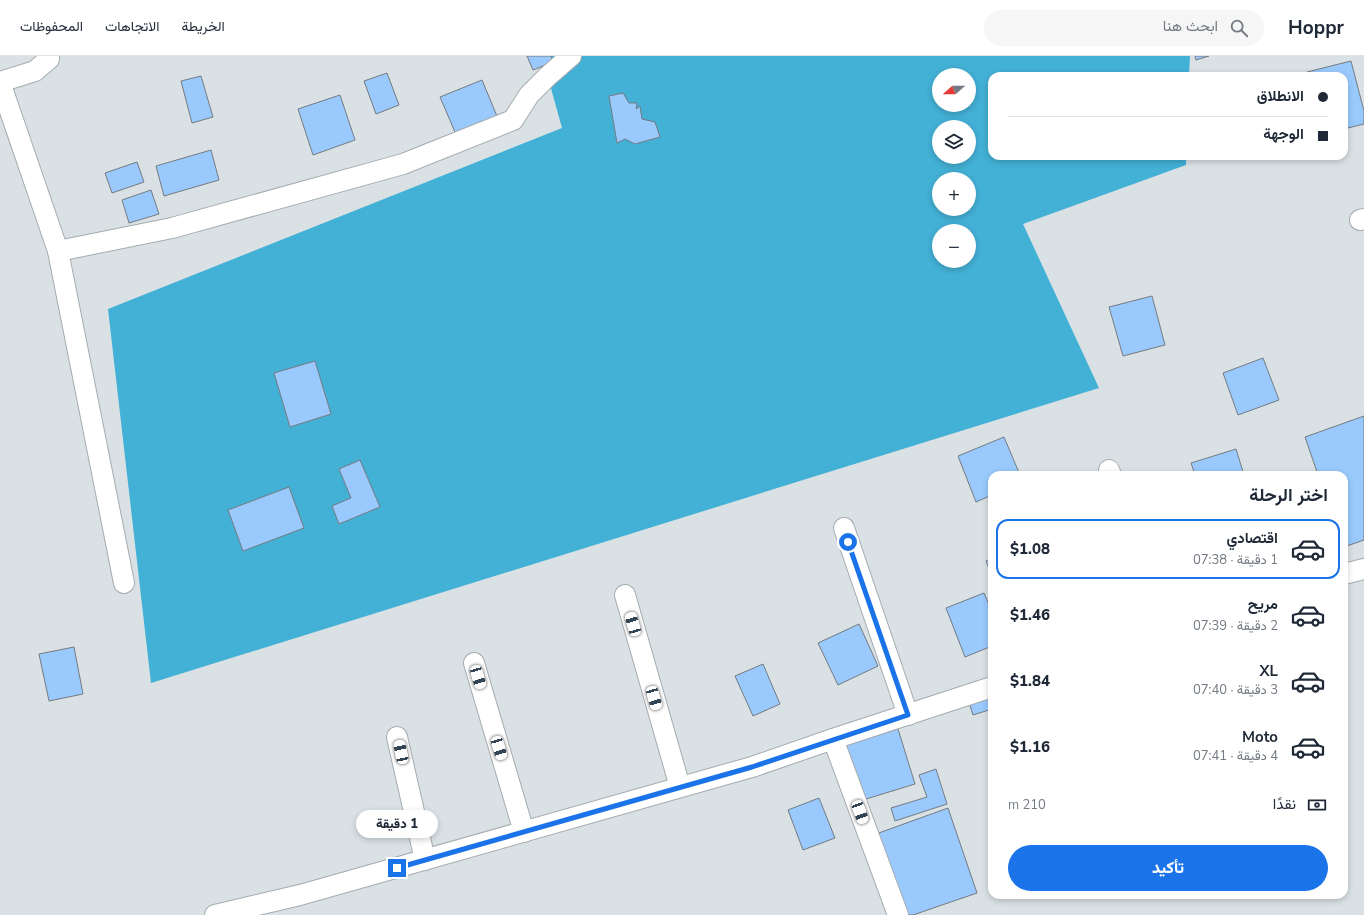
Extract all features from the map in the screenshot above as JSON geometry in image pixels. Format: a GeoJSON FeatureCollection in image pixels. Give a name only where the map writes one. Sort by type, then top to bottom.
{"type":"FeatureCollection","features":[{"type":"Feature","properties":{"kind":"street"},"geometry":{"type":"LineString","coordinates":[[49,56],[49,59],[35,71],[0,82],[58,251],[124,583]]}},
{"type":"Feature","properties":{"kind":"street"},"geometry":{"type":"LineString","coordinates":[[58,251],[172,228],[403,164],[512,120],[530,95],[548,76],[571,56]]}},
{"type":"Feature","properties":{"kind":"street"},"geometry":{"type":"LineString","coordinates":[[844,528],[908,715]]}},
{"type":"Feature","properties":{"kind":"street"},"geometry":{"type":"LineString","coordinates":[[1348,573],[1364,569]]}},
{"type":"Feature","properties":{"kind":"street"},"geometry":{"type":"LineString","coordinates":[[624,594],[680,787]]}},
{"type":"Feature","properties":{"kind":"street"},"geometry":{"type":"LineString","coordinates":[[474,663],[524,832]]}},
{"type":"Feature","properties":{"kind":"street"},"geometry":{"type":"LineString","coordinates":[[215,915],[300,895],[752,767],[988,688]]}},
{"type":"Feature","properties":{"kind":"street"},"geometry":{"type":"LineString","coordinates":[[397,737],[425,860]]}},
{"type":"Feature","properties":{"kind":"street"},"geometry":{"type":"LineString","coordinates":[[833,739],[898,915]]}},
{"type":"Feature","properties":{"kind":"shaded area"},"geometry":{"type":"Polygon","coordinates":[[[542,56],[1190,56],[1189,72],[988,72],[988,160],[1186,160],[1186,165],[1023,224],[1099,388],[151,683],[108,309],[562,128],[542,56]]]}},
{"type":"Feature","properties":{"kind":"building"},"geometry":{"type":"Polygon","coordinates":[[[527,56],[551,56],[553,62],[533,70],[527,56]]]}},
{"type":"Feature","properties":{"kind":"building"},"geometry":{"type":"Polygon","coordinates":[[[1195,56],[1209,56],[1196,60],[1195,56]]]}},
{"type":"Feature","properties":{"kind":"building"},"geometry":{"type":"Polygon","coordinates":[[[1351,61],[1364,111],[1364,124],[1348,128],[1348,72],[1307,72],[1351,61]]]}},
{"type":"Feature","properties":{"kind":"building"},"geometry":{"type":"Polygon","coordinates":[[[387,73],[399,105],[376,114],[364,81],[387,73]]]}},
{"type":"Feature","properties":{"kind":"building"},"geometry":{"type":"Polygon","coordinates":[[[201,76],[213,117],[192,123],[181,81],[201,76]]]}},
{"type":"Feature","properties":{"kind":"building"},"geometry":{"type":"Polygon","coordinates":[[[482,80],[499,121],[458,139],[440,97],[482,80]]]}},
{"type":"Feature","properties":{"kind":"building"},"geometry":{"type":"Polygon","coordinates":[[[623,93],[629,103],[637,103],[636,109],[640,106],[642,119],[655,122],[660,137],[635,144],[625,139],[617,143],[609,96],[623,93]]]}},
{"type":"Feature","properties":{"kind":"building"},"geometry":{"type":"Polygon","coordinates":[[[340,95],[355,140],[313,155],[298,109],[340,95]]]}},
{"type":"Feature","properties":{"kind":"building"},"geometry":{"type":"Polygon","coordinates":[[[211,150],[219,180],[164,196],[156,166],[211,150]]]}},
{"type":"Feature","properties":{"kind":"building"},"geometry":{"type":"Polygon","coordinates":[[[137,162],[144,182],[112,193],[105,173],[137,162]]]}},
{"type":"Feature","properties":{"kind":"building"},"geometry":{"type":"Polygon","coordinates":[[[151,190],[159,214],[129,223],[122,200],[151,190]]]}},
{"type":"Feature","properties":{"kind":"building"},"geometry":{"type":"Polygon","coordinates":[[[1152,296],[1165,345],[1123,356],[1109,307],[1152,296]]]}},
{"type":"Feature","properties":{"kind":"building"},"geometry":{"type":"Polygon","coordinates":[[[1263,358],[1279,400],[1238,415],[1223,373],[1263,358]]]}},
{"type":"Feature","properties":{"kind":"building"},"geometry":{"type":"Polygon","coordinates":[[[315,361],[331,414],[290,427],[274,373],[315,361]]]}},
{"type":"Feature","properties":{"kind":"building"},"geometry":{"type":"Polygon","coordinates":[[[1364,416],[1364,540],[1348,546],[1348,471],[1317,471],[1305,437],[1364,416]]]}},
{"type":"Feature","properties":{"kind":"building"},"geometry":{"type":"Polygon","coordinates":[[[1004,437],[1018,471],[988,471],[988,497],[976,502],[958,456],[1004,437]]]}},
{"type":"Feature","properties":{"kind":"building"},"geometry":{"type":"Polygon","coordinates":[[[1236,449],[1243,471],[1194,471],[1191,463],[1236,449]]]}},
{"type":"Feature","properties":{"kind":"building"},"geometry":{"type":"Polygon","coordinates":[[[360,460],[380,507],[339,524],[332,506],[351,498],[339,469],[360,460]]]}},
{"type":"Feature","properties":{"kind":"building"},"geometry":{"type":"Polygon","coordinates":[[[289,487],[304,528],[243,551],[228,510],[289,487]]]}},
{"type":"Feature","properties":{"kind":"building"},"geometry":{"type":"Polygon","coordinates":[[[984,593],[988,602],[988,648],[965,657],[946,608],[984,593]]]}},
{"type":"Feature","properties":{"kind":"building"},"geometry":{"type":"Polygon","coordinates":[[[859,624],[878,666],[838,685],[818,643],[859,624]]]}},
{"type":"Feature","properties":{"kind":"building"},"geometry":{"type":"Polygon","coordinates":[[[74,647],[83,694],[49,701],[39,654],[74,647]]]}},
{"type":"Feature","properties":{"kind":"building"},"geometry":{"type":"Polygon","coordinates":[[[763,664],[780,704],[753,716],[735,676],[763,664]]]}},
{"type":"Feature","properties":{"kind":"building"},"geometry":{"type":"Polygon","coordinates":[[[988,692],[988,710],[973,715],[968,699],[988,692]]]}},
{"type":"Feature","properties":{"kind":"building"},"geometry":{"type":"Polygon","coordinates":[[[898,729],[915,784],[863,800],[846,745],[898,729]]]}},
{"type":"Feature","properties":{"kind":"building"},"geometry":{"type":"Polygon","coordinates":[[[936,769],[947,804],[895,821],[891,808],[927,797],[919,775],[936,769]]]}},
{"type":"Feature","properties":{"kind":"building"},"geometry":{"type":"Polygon","coordinates":[[[819,798],[835,838],[803,850],[788,810],[819,798]]]}},
{"type":"Feature","properties":{"kind":"building"},"geometry":{"type":"Polygon","coordinates":[[[948,808],[977,893],[913,915],[904,915],[876,834],[948,808]]]}},
{"type":"Feature","properties":{"kind":"route"},"geometry":{"type":"LineString","coordinates":[[397,868],[752,767],[908,715],[848,542]]}}]}
